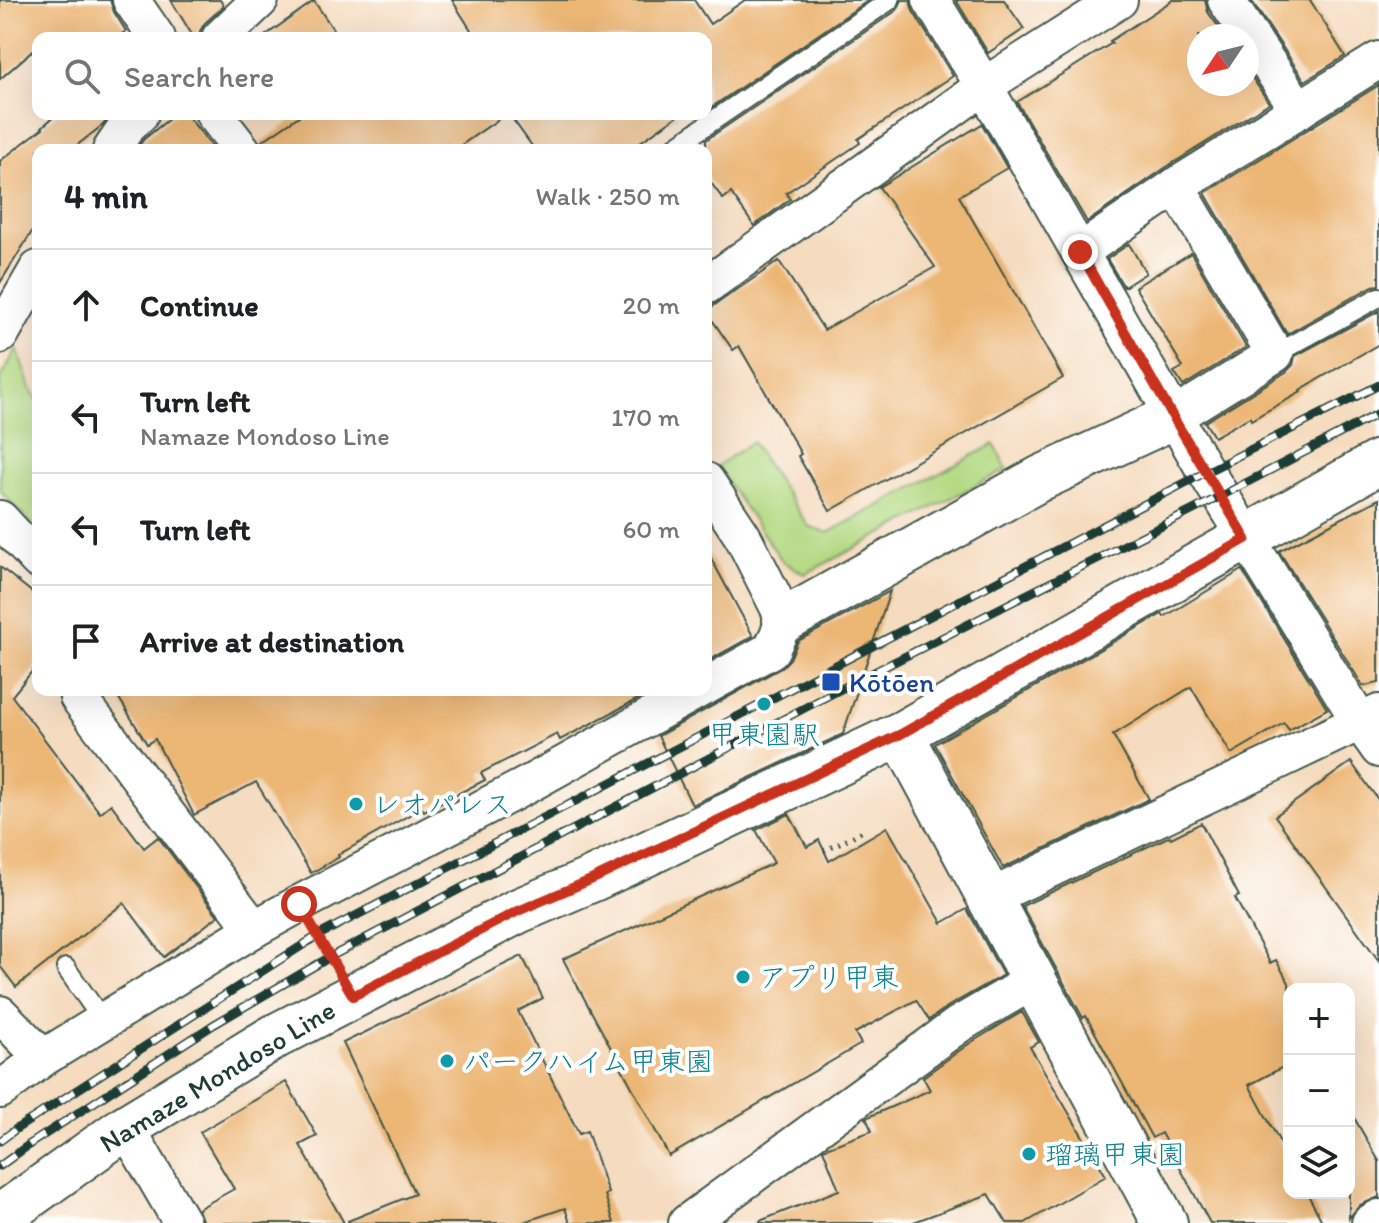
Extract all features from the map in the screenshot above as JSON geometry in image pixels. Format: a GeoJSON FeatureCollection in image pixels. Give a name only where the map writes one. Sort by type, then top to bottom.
{"type":"FeatureCollection","features":[{"type":"Feature","properties":{"kind":"main road"},"geometry":{"type":"LineString","coordinates":[[785,620],[1041,478],[1173,417]]}},
{"type":"Feature","properties":{"kind":"main road","name":"Namaze Mondoso Line"},"geometry":{"type":"LineString","coordinates":[[0,1217],[126,1127],[274,1037],[518,911],[593,879],[901,734],[1379,462]]}},
{"type":"Feature","properties":{"kind":"main road"},"geometry":{"type":"LineString","coordinates":[[901,734],[1165,1223]]}},
{"type":"Feature","properties":{"kind":"street"},"geometry":{"type":"LineString","coordinates":[[131,0],[153,32]]}},
{"type":"Feature","properties":{"kind":"street"},"geometry":{"type":"LineString","coordinates":[[226,32],[260,0]]}},
{"type":"Feature","properties":{"kind":"street"},"geometry":{"type":"LineString","coordinates":[[931,0],[1246,539],[1373,728],[991,897]]}},
{"type":"Feature","properties":{"kind":"street"},"geometry":{"type":"LineString","coordinates":[[712,277],[984,86],[1119,0]]}},
{"type":"Feature","properties":{"kind":"street"},"geometry":{"type":"LineString","coordinates":[[1226,0],[1299,110]]}},
{"type":"Feature","properties":{"kind":"street"},"geometry":{"type":"LineString","coordinates":[[1080,252],[1176,186],[1379,60]]}},
{"type":"Feature","properties":{"kind":"street"},"geometry":{"type":"LineString","coordinates":[[115,144],[133,120]]}},
{"type":"Feature","properties":{"kind":"street"},"geometry":{"type":"LineString","coordinates":[[219,120],[237,144]]}},
{"type":"Feature","properties":{"kind":"street"},"geometry":{"type":"LineString","coordinates":[[1173,417],[1275,354],[1176,186]]}},
{"type":"Feature","properties":{"kind":"street"},"geometry":{"type":"LineString","coordinates":[[0,335],[32,279]]}},
{"type":"Feature","properties":{"kind":"street"},"geometry":{"type":"LineString","coordinates":[[712,490],[743,537],[785,620],[771,650],[712,683]]}},
{"type":"Feature","properties":{"kind":"street"},"geometry":{"type":"LineString","coordinates":[[0,519],[32,554]]}},
{"type":"Feature","properties":{"kind":"street"},"geometry":{"type":"LineString","coordinates":[[78,696],[254,929]]}},
{"type":"Feature","properties":{"kind":"street"},"geometry":{"type":"LineString","coordinates":[[0,1090],[43,1058],[254,929],[527,785],[687,696]]}},
{"type":"Feature","properties":{"kind":"street"},"geometry":{"type":"LineString","coordinates":[[687,1223],[958,1025],[1035,980]]}},
{"type":"Feature","properties":{"kind":"street"},"geometry":{"type":"LineString","coordinates":[[0,1014],[43,1058]]}},
{"type":"Feature","properties":{"kind":"street"},"geometry":{"type":"LineString","coordinates":[[126,1127],[182,1223]]}},
{"type":"Feature","properties":{"kind":"street"},"geometry":{"type":"LineString","coordinates":[[1370,1223],[1379,1218]]}},
{"type":"Feature","properties":{"kind":"lane"},"geometry":{"type":"LineString","coordinates":[[679,144],[890,0]]}},
{"type":"Feature","properties":{"kind":"lane"},"geometry":{"type":"LineString","coordinates":[[1275,354],[1379,297]]}},
{"type":"Feature","properties":{"kind":"lane"},"geometry":{"type":"LineString","coordinates":[[66,968],[103,1021]]}},
{"type":"Feature","properties":{"kind":"path"},"geometry":{"type":"LineString","coordinates":[[824,851],[863,831]]}},
{"type":"Feature","properties":{"kind":"path"},"geometry":{"type":"LineString","coordinates":[[299,904],[353,996]]}},
{"type":"Feature","properties":{"kind":"green space"},"geometry":{"type":"Polygon","coordinates":[[[17,348],[32,391],[32,525],[0,490],[0,380],[17,348]]]}},
{"type":"Feature","properties":{"kind":"green space"},"geometry":{"type":"Polygon","coordinates":[[[752,442],[808,526],[828,533],[994,444],[1007,469],[805,574],[783,562],[716,467],[752,442]]]}},
{"type":"Feature","properties":{"kind":"building"},"geometry":{"type":"Polygon","coordinates":[[[0,0],[110,0],[126,31],[32,32],[32,51],[0,79],[0,0]]]}},
{"type":"Feature","properties":{"kind":"building"},"geometry":{"type":"Polygon","coordinates":[[[171,0],[220,0],[224,6],[205,23],[200,32],[190,32],[171,0]]]}},
{"type":"Feature","properties":{"kind":"building"},"geometry":{"type":"Polygon","coordinates":[[[452,0],[694,0],[710,24],[745,0],[869,0],[712,107],[712,32],[472,32],[452,0]]]}},
{"type":"Feature","properties":{"kind":"building"},"geometry":{"type":"Polygon","coordinates":[[[902,0],[910,0],[913,11],[953,76],[858,139],[860,143],[786,193],[790,199],[754,226],[731,193],[723,199],[712,184],[712,144],[706,144],[706,140],[897,10],[902,0]]]}},
{"type":"Feature","properties":{"kind":"building"},"geometry":{"type":"Polygon","coordinates":[[[956,0],[1004,0],[1024,29],[988,53],[956,0]]]}},
{"type":"Feature","properties":{"kind":"building"},"geometry":{"type":"Polygon","coordinates":[[[1173,0],[1205,0],[1208,12],[1216,24],[1187,24],[1187,96],[1259,96],[1259,88],[1269,103],[1165,168],[1087,222],[1017,102],[1112,43],[1110,41],[1173,0]]]}},
{"type":"Feature","properties":{"kind":"building"},"geometry":{"type":"Polygon","coordinates":[[[1251,0],[1310,0],[1345,56],[1305,81],[1251,0]]]}},
{"type":"Feature","properties":{"kind":"building"},"geometry":{"type":"Polygon","coordinates":[[[314,1],[335,32],[270,32],[314,1]]]}},
{"type":"Feature","properties":{"kind":"building"},"geometry":{"type":"Polygon","coordinates":[[[1379,85],[1379,285],[1287,334],[1205,193],[1379,85]]]}},
{"type":"Feature","properties":{"kind":"building"},"geometry":{"type":"Polygon","coordinates":[[[50,120],[106,120],[79,144],[32,144],[32,232],[0,283],[0,161],[50,120]]]}},
{"type":"Feature","properties":{"kind":"building"},"geometry":{"type":"Polygon","coordinates":[[[168,120],[191,120],[210,144],[140,144],[168,120]]]}},
{"type":"Feature","properties":{"kind":"building"},"geometry":{"type":"Polygon","coordinates":[[[293,120],[497,120],[463,144],[261,142],[293,120]]]}},
{"type":"Feature","properties":{"kind":"building"},"geometry":{"type":"Polygon","coordinates":[[[513,120],[672,120],[638,144],[531,144],[513,120]]]}},
{"type":"Feature","properties":{"kind":"building"},"geometry":{"type":"Polygon","coordinates":[[[982,124],[1007,168],[959,196],[1063,378],[830,511],[739,346],[733,350],[712,320],[712,307],[779,261],[824,330],[935,267],[879,187],[982,124]]]}},
{"type":"Feature","properties":{"kind":"building"},"geometry":{"type":"Polygon","coordinates":[[[1129,244],[1146,273],[1124,287],[1107,259],[1129,244]]]}},
{"type":"Feature","properties":{"kind":"building"},"geometry":{"type":"Polygon","coordinates":[[[1191,253],[1246,347],[1183,386],[1174,372],[1183,367],[1135,287],[1191,253]]]}},
{"type":"Feature","properties":{"kind":"building"},"geometry":{"type":"Polygon","coordinates":[[[1379,311],[1379,344],[1301,392],[1214,437],[1205,422],[1286,372],[1293,365],[1295,356],[1379,311]]]}},
{"type":"Feature","properties":{"kind":"building"},"geometry":{"type":"Polygon","coordinates":[[[1379,499],[1379,683],[1363,686],[1279,551],[1379,499]]]}},
{"type":"Feature","properties":{"kind":"building"},"geometry":{"type":"Polygon","coordinates":[[[712,560],[753,636],[712,659],[712,560]]]}},
{"type":"Feature","properties":{"kind":"building"},"geometry":{"type":"Polygon","coordinates":[[[0,567],[32,592],[32,671],[12,696],[100,813],[111,804],[144,848],[158,837],[218,916],[164,957],[124,903],[16,987],[0,966],[0,567]]]}},
{"type":"Feature","properties":{"kind":"building"},"geometry":{"type":"Polygon","coordinates":[[[1242,570],[1327,709],[1289,730],[1284,723],[1231,754],[1191,687],[1113,735],[1149,799],[1003,868],[935,744],[1162,614],[1164,617],[1242,570]]]}},
{"type":"Feature","properties":{"kind":"building","name":"甲東園駅"},"geometry":{"type":"Polygon","coordinates":[[[890,591],[843,734],[692,805],[658,736],[781,668],[790,659],[798,641],[890,591]]]}},
{"type":"Feature","properties":{"kind":"building"},"geometry":{"type":"Polygon","coordinates":[[[118,696],[644,696],[560,740],[557,734],[481,773],[485,780],[424,811],[422,808],[311,873],[256,782],[194,815],[155,739],[147,744],[118,696]]]}},
{"type":"Feature","properties":{"kind":"building"},"geometry":{"type":"Polygon","coordinates":[[[1351,762],[1379,801],[1379,961],[1275,816],[1351,762]]]}},
{"type":"Feature","properties":{"kind":"building","name":"アプリ甲東"},"geometry":{"type":"Polygon","coordinates":[[[789,814],[807,847],[819,840],[829,861],[887,827],[942,923],[967,909],[1003,975],[929,1020],[916,1000],[855,1033],[861,1044],[669,1156],[563,959],[774,863],[756,830],[789,814]]]}},
{"type":"Feature","properties":{"kind":"building"},"geometry":{"type":"Polygon","coordinates":[[[1201,823],[1239,896],[1235,898],[1270,963],[1276,960],[1289,983],[1283,983],[1283,1067],[1249,1085],[1283,1148],[1283,1199],[1310,1199],[1323,1223],[1210,1223],[1161,1133],[1152,1138],[1022,906],[1201,823]]]}},
{"type":"Feature","properties":{"kind":"building"},"geometry":{"type":"Polygon","coordinates":[[[522,956],[543,998],[518,1011],[579,1134],[587,1131],[608,1193],[605,1195],[614,1223],[570,1223],[565,1208],[521,1223],[348,1223],[415,1194],[343,1043],[522,956]]]}},
{"type":"Feature","properties":{"kind":"building"},"geometry":{"type":"Polygon","coordinates":[[[1022,1012],[1039,1042],[1030,1047],[1106,1176],[1025,1223],[1007,1223],[989,1194],[911,1223],[760,1223],[839,1190],[823,1149],[872,1131],[866,1118],[930,1090],[923,1077],[970,1043],[1022,1012]]]}},
{"type":"Feature","properties":{"kind":"building"},"geometry":{"type":"Polygon","coordinates":[[[286,1082],[317,1136],[300,1145],[344,1223],[203,1223],[198,1209],[234,1189],[200,1132],[286,1082]]]}},
{"type":"Feature","properties":{"kind":"building"},"geometry":{"type":"Polygon","coordinates":[[[1355,1119],[1379,1161],[1379,1197],[1360,1205],[1349,1218],[1349,1199],[1355,1199],[1355,1119]]]}},
{"type":"Feature","properties":{"kind":"railway"},"geometry":{"type":"LineString","coordinates":[[0,1141],[317,936],[1206,472],[1379,385]]}},
{"type":"Feature","properties":{"kind":"railway"},"geometry":{"type":"LineString","coordinates":[[0,1166],[213,1025],[330,957],[835,692],[1379,413]]}},
{"type":"Feature","properties":{"kind":"place","name":"Kōtōen"},"geometry":{"type":"Point","coordinates":[831,682]}},
{"type":"Feature","properties":{"kind":"place","name":"甲東園駅"},"geometry":{"type":"Point","coordinates":[764,704]}},
{"type":"Feature","properties":{"kind":"place","name":"レオパレス"},"geometry":{"type":"Point","coordinates":[356,804]}},
{"type":"Feature","properties":{"kind":"place","name":"アプリ甲東"},"geometry":{"type":"Point","coordinates":[743,977]}},
{"type":"Feature","properties":{"kind":"place","name":"パークハイム甲東園"},"geometry":{"type":"Point","coordinates":[447,1061]}},
{"type":"Feature","properties":{"kind":"place","name":"瑠璃甲東園"},"geometry":{"type":"Point","coordinates":[1029,1154]}},
{"type":"Feature","properties":{"kind":"route"},"geometry":{"type":"LineString","coordinates":[[299,904],[353,996],[518,911],[593,879],[901,734],[1246,539],[1080,252]]}}]}
